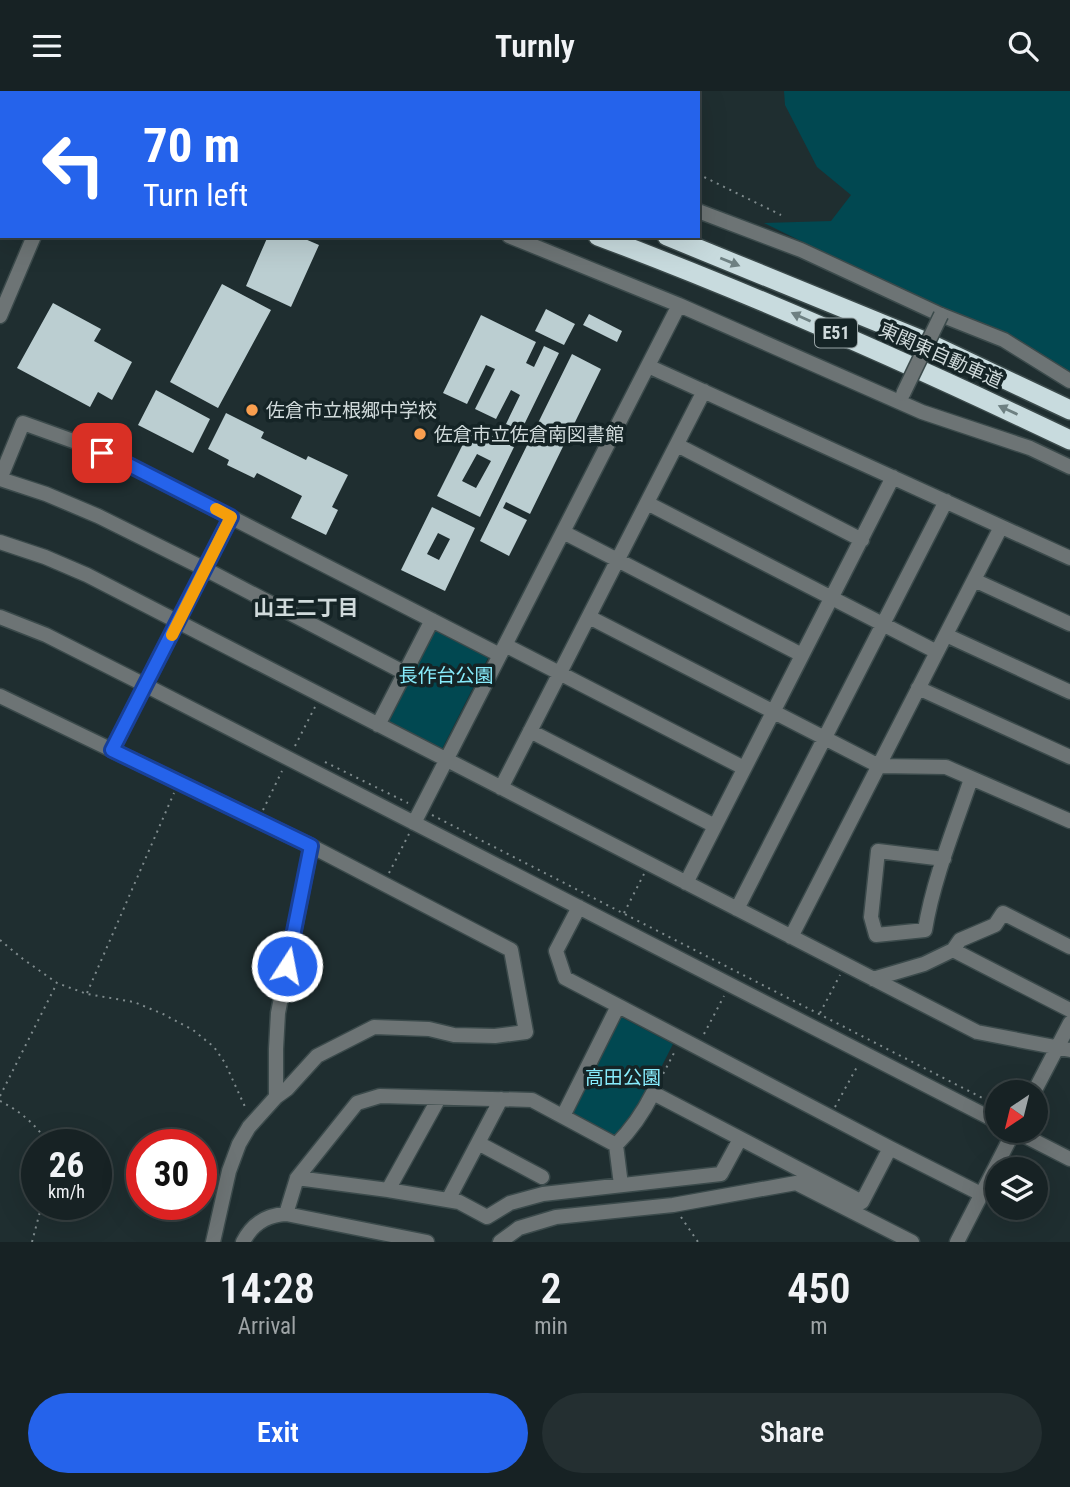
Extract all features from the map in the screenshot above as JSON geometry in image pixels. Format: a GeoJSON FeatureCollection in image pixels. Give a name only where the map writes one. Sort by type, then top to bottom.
{"type":"FeatureCollection","features":[{"type":"Feature","properties":{"kind":"highway","name":"東関東自動車道"},"geometry":{"type":"LineString","coordinates":[[603,238],[787,311],[1070,440]]}},
{"type":"Feature","properties":{"kind":"highway","name":"東関東自動車道"},"geometry":{"type":"LineString","coordinates":[[672,238],[924,341],[1070,410]]}},
{"type":"Feature","properties":{"kind":"street"},"geometry":{"type":"LineString","coordinates":[[700,212],[801,250],[941,315],[1004,339],[1070,381]]}},
{"type":"Feature","properties":{"kind":"street"},"geometry":{"type":"LineString","coordinates":[[0,316],[33,238]]}},
{"type":"Feature","properties":{"kind":"street"},"geometry":{"type":"LineString","coordinates":[[514,238],[901,398],[922,412],[1030,448],[1070,467]]}},
{"type":"Feature","properties":{"kind":"street"},"geometry":{"type":"LineString","coordinates":[[411,828],[678,305]]}},
{"type":"Feature","properties":{"kind":"street"},"geometry":{"type":"LineString","coordinates":[[901,398],[941,315]]}},
{"type":"Feature","properties":{"kind":"street"},"geometry":{"type":"LineString","coordinates":[[648,366],[1070,558]]}},
{"type":"Feature","properties":{"kind":"street"},"geometry":{"type":"LineString","coordinates":[[501,788],[704,391]]}},
{"type":"Feature","properties":{"kind":"street"},"geometry":{"type":"LineString","coordinates":[[405,673],[99,516],[0,479],[23,423],[127,464],[432,620],[560,673],[744,768]]}},
{"type":"Feature","properties":{"kind":"street"},"geometry":{"type":"LineString","coordinates":[[677,445],[862,540]]}},
{"type":"Feature","properties":{"kind":"street"},"geometry":{"type":"LineString","coordinates":[[686,883],[893,478]]}},
{"type":"Feature","properties":{"kind":"street"},"geometry":{"type":"LineString","coordinates":[[737,909],[946,501]]}},
{"type":"Feature","properties":{"kind":"street"},"geometry":{"type":"LineString","coordinates":[[647,503],[937,652]]}},
{"type":"Feature","properties":{"kind":"street"},"geometry":{"type":"LineString","coordinates":[[112,750],[231,517]]}},
{"type":"Feature","properties":{"kind":"street"},"geometry":{"type":"LineString","coordinates":[[791,937],[1001,527]]}},
{"type":"Feature","properties":{"kind":"street"},"geometry":{"type":"LineString","coordinates":[[563,532],[803,655]]}},
{"type":"Feature","properties":{"kind":"street"},"geometry":{"type":"LineString","coordinates":[[0,542],[87,575],[977,1032],[1064,1048]]}},
{"type":"Feature","properties":{"kind":"street"},"geometry":{"type":"LineString","coordinates":[[974,580],[1070,624]]}},
{"type":"Feature","properties":{"kind":"street"},"geometry":{"type":"LineString","coordinates":[[0,617],[46,635],[145,685],[411,828],[579,907],[985,1115]]}},
{"type":"Feature","properties":{"kind":"street"},"geometry":{"type":"LineString","coordinates":[[589,617],[879,766],[946,767],[1070,821]]}},
{"type":"Feature","properties":{"kind":"street"},"geometry":{"type":"LineString","coordinates":[[378,725],[432,620]]}},
{"type":"Feature","properties":{"kind":"street"},"geometry":{"type":"LineString","coordinates":[[946,635],[1070,692]]}},
{"type":"Feature","properties":{"kind":"street"},"geometry":{"type":"LineString","coordinates":[[918,688],[1070,757]]}},
{"type":"Feature","properties":{"kind":"street"},"geometry":{"type":"LineString","coordinates":[[0,696],[311,846],[511,950],[526,1032],[495,1036],[454,1035],[429,1029],[373,1027],[317,1056],[287,1089],[276,1097],[239,1144],[229,1171],[213,1242]]}},
{"type":"Feature","properties":{"kind":"street"},"geometry":{"type":"LineString","coordinates":[[530,731],[715,826]]}},
{"type":"Feature","properties":{"kind":"street"},"geometry":{"type":"LineString","coordinates":[[944,859],[878,851],[871,917],[876,935],[925,930],[929,906],[971,779]]}},
{"type":"Feature","properties":{"kind":"street"},"geometry":{"type":"LineString","coordinates":[[276,1097],[278,1013],[311,846]]}},
{"type":"Feature","properties":{"kind":"street"},"geometry":{"type":"LineString","coordinates":[[579,907],[555,951],[565,978],[890,1149],[981,1193]]}},
{"type":"Feature","properties":{"kind":"street"},"geometry":{"type":"LineString","coordinates":[[873,979],[924,964],[953,950],[960,940],[995,925],[1003,913],[1070,947]]}},
{"type":"Feature","properties":{"kind":"street"},"geometry":{"type":"LineString","coordinates":[[953,950],[1070,1010]]}},
{"type":"Feature","properties":{"kind":"street"},"geometry":{"type":"LineString","coordinates":[[563,1116],[618,1006]]}},
{"type":"Feature","properties":{"kind":"street"},"geometry":{"type":"LineString","coordinates":[[1042,1080],[1064,1048],[1070,1023]]}},
{"type":"Feature","properties":{"kind":"street"},"geometry":{"type":"LineString","coordinates":[[621,1185],[617,1145],[632,1129],[653,1093],[862,1202],[890,1149]]}},
{"type":"Feature","properties":{"kind":"street"},"geometry":{"type":"LineString","coordinates":[[286,1214],[297,1178],[358,1103],[380,1096],[532,1100],[617,1145]]}},
{"type":"Feature","properties":{"kind":"street"},"geometry":{"type":"LineString","coordinates":[[388,1190],[439,1098]]}},
{"type":"Feature","properties":{"kind":"street"},"geometry":{"type":"LineString","coordinates":[[448,1200],[501,1099]]}},
{"type":"Feature","properties":{"kind":"street"},"geometry":{"type":"LineString","coordinates":[[297,1178],[459,1202],[487,1217],[510,1203],[544,1194],[721,1174],[740,1139]]}},
{"type":"Feature","properties":{"kind":"street"},"geometry":{"type":"LineString","coordinates":[[478,1143],[542,1177]]}},
{"type":"Feature","properties":{"kind":"street"},"geometry":{"type":"LineString","coordinates":[[957,1242],[1008,1143]]}},
{"type":"Feature","properties":{"kind":"street"},"geometry":{"type":"LineString","coordinates":[[1038,1143],[1070,1159]]}},
{"type":"Feature","properties":{"kind":"street"},"geometry":{"type":"LineString","coordinates":[[500,1242],[519,1227],[556,1217],[673,1205],[796,1184],[904,1240]]}},
{"type":"Feature","properties":{"kind":"street"},"geometry":{"type":"LineString","coordinates":[[243,1242],[247,1234],[263,1219],[286,1214],[427,1242]]}},
{"type":"Feature","properties":{"kind":"path"},"geometry":{"type":"LineString","coordinates":[[700,175],[781,215]]}},
{"type":"Feature","properties":{"kind":"path"},"geometry":{"type":"LineString","coordinates":[[295,747],[321,695]]}},
{"type":"Feature","properties":{"kind":"path"},"geometry":{"type":"LineString","coordinates":[[257,820],[284,768]]}},
{"type":"Feature","properties":{"kind":"path"},"geometry":{"type":"LineString","coordinates":[[86,994],[178,782]]}},
{"type":"Feature","properties":{"kind":"path"},"geometry":{"type":"LineString","coordinates":[[384,883],[411,828]]}},
{"type":"Feature","properties":{"kind":"path"},"geometry":{"type":"LineString","coordinates":[[624,914],[649,864]]}},
{"type":"Feature","properties":{"kind":"path"},"geometry":{"type":"LineString","coordinates":[[0,940],[57,983],[86,994],[134,1002],[193,1030],[214,1047],[225,1063],[247,1113],[256,1120]]}},
{"type":"Feature","properties":{"kind":"path"},"geometry":{"type":"LineString","coordinates":[[820,1014],[845,965]]}},
{"type":"Feature","properties":{"kind":"path"},"geometry":{"type":"LineString","coordinates":[[0,1096],[57,983]]}},
{"type":"Feature","properties":{"kind":"path"},"geometry":{"type":"LineString","coordinates":[[697,1048],[725,994]]}},
{"type":"Feature","properties":{"kind":"path"},"geometry":{"type":"LineString","coordinates":[[653,1093],[681,1039]]}},
{"type":"Feature","properties":{"kind":"path"},"geometry":{"type":"LineString","coordinates":[[830,1117],[859,1063]]}},
{"type":"Feature","properties":{"kind":"path"},"geometry":{"type":"LineString","coordinates":[[0,1101],[39,1129]]}},
{"type":"Feature","properties":{"kind":"path"},"geometry":{"type":"LineString","coordinates":[[673,1205],[698,1242]]}},
{"type":"Feature","properties":{"kind":"path"},"geometry":{"type":"LineString","coordinates":[[32,1242],[38,1220]]}},
{"type":"Feature","properties":{"kind":"green space"},"geometry":{"type":"Polygon","coordinates":[[[784,91],[1070,91],[1070,373],[764,223],[831,221],[851,195],[817,167],[785,105],[784,91]]]}},
{"type":"Feature","properties":{"kind":"green space","name":"長作台公園"},"geometry":{"type":"Polygon","coordinates":[[[435,629],[489,656],[442,749],[389,722],[435,629]]]}},
{"type":"Feature","properties":{"kind":"green space","name":"高田公園"},"geometry":{"type":"Polygon","coordinates":[[[621,1017],[673,1044],[639,1111],[619,1135],[613,1136],[572,1114],[621,1017]]]}},
{"type":"Feature","properties":{"kind":"building"},"geometry":{"type":"Polygon","coordinates":[[[267,238],[303,238],[319,245],[291,307],[246,286],[267,238]]]}},
{"type":"Feature","properties":{"kind":"building"},"geometry":{"type":"Polygon","coordinates":[[[222,284],[271,310],[218,408],[170,382],[222,284]]]}},
{"type":"Feature","properties":{"kind":"building"},"geometry":{"type":"Polygon","coordinates":[[[53,303],[101,329],[94,341],[132,362],[112,400],[98,392],[90,407],[17,368],[53,303]]]}},
{"type":"Feature","properties":{"kind":"building"},"geometry":{"type":"Polygon","coordinates":[[[546,309],[575,324],[564,345],[535,331],[546,309]]]}},
{"type":"Feature","properties":{"kind":"building"},"geometry":{"type":"Polygon","coordinates":[[[589,314],[622,331],[617,342],[583,325],[589,314]]]}},
{"type":"Feature","properties":{"kind":"building"},"geometry":{"type":"Polygon","coordinates":[[[481,315],[536,342],[526,363],[534,367],[544,346],[559,353],[521,431],[506,424],[520,395],[511,390],[496,419],[475,409],[495,369],[486,365],[467,404],[443,393],[481,315]]]}},
{"type":"Feature","properties":{"kind":"building"},"geometry":{"type":"Polygon","coordinates":[[[572,354],[601,369],[530,514],[506,502],[503,508],[527,520],[509,556],[480,541],[572,354]]]}},
{"type":"Feature","properties":{"kind":"building"},"geometry":{"type":"Polygon","coordinates":[[[156,390],[210,419],[193,453],[138,425],[156,390]]]}},
{"type":"Feature","properties":{"kind":"building"},"geometry":{"type":"Polygon","coordinates":[[[226,413],[264,432],[261,438],[306,460],[308,456],[348,475],[332,507],[338,510],[326,535],[291,518],[302,496],[257,473],[254,478],[227,465],[229,460],[208,449],[226,413]]]}},
{"type":"Feature","properties":{"kind":"building"},"geometry":{"type":"Polygon","coordinates":[[[472,426],[514,447],[480,517],[437,496],[472,426]],[[477,454],[462,481],[476,488],[491,461],[477,454]]]}},
{"type":"Feature","properties":{"kind":"building"},"geometry":{"type":"Polygon","coordinates":[[[432,507],[475,528],[445,591],[401,570],[432,507]],[[438,533],[427,554],[439,560],[450,539],[438,533]]]}},
{"type":"Feature","properties":{"kind":"slow traffic"},"geometry":{"type":"LineString","coordinates":[[172,635],[231,517],[216,509]]}},
{"type":"Feature","properties":{"kind":"place","name":"佐倉市立根郷中学校"},"geometry":{"type":"Point","coordinates":[252,410]}},
{"type":"Feature","properties":{"kind":"place","name":"佐倉市立佐倉南図書館"},"geometry":{"type":"Point","coordinates":[420,434]}},
{"type":"Feature","properties":{"kind":"district","name":"山王二丁目"},"geometry":{"type":"Point","coordinates":[306,608]}},
{"type":"Feature","properties":{"kind":"route"},"geometry":{"type":"LineString","coordinates":[[102,453],[231,517],[112,750],[311,846],[287,966]]}}]}
